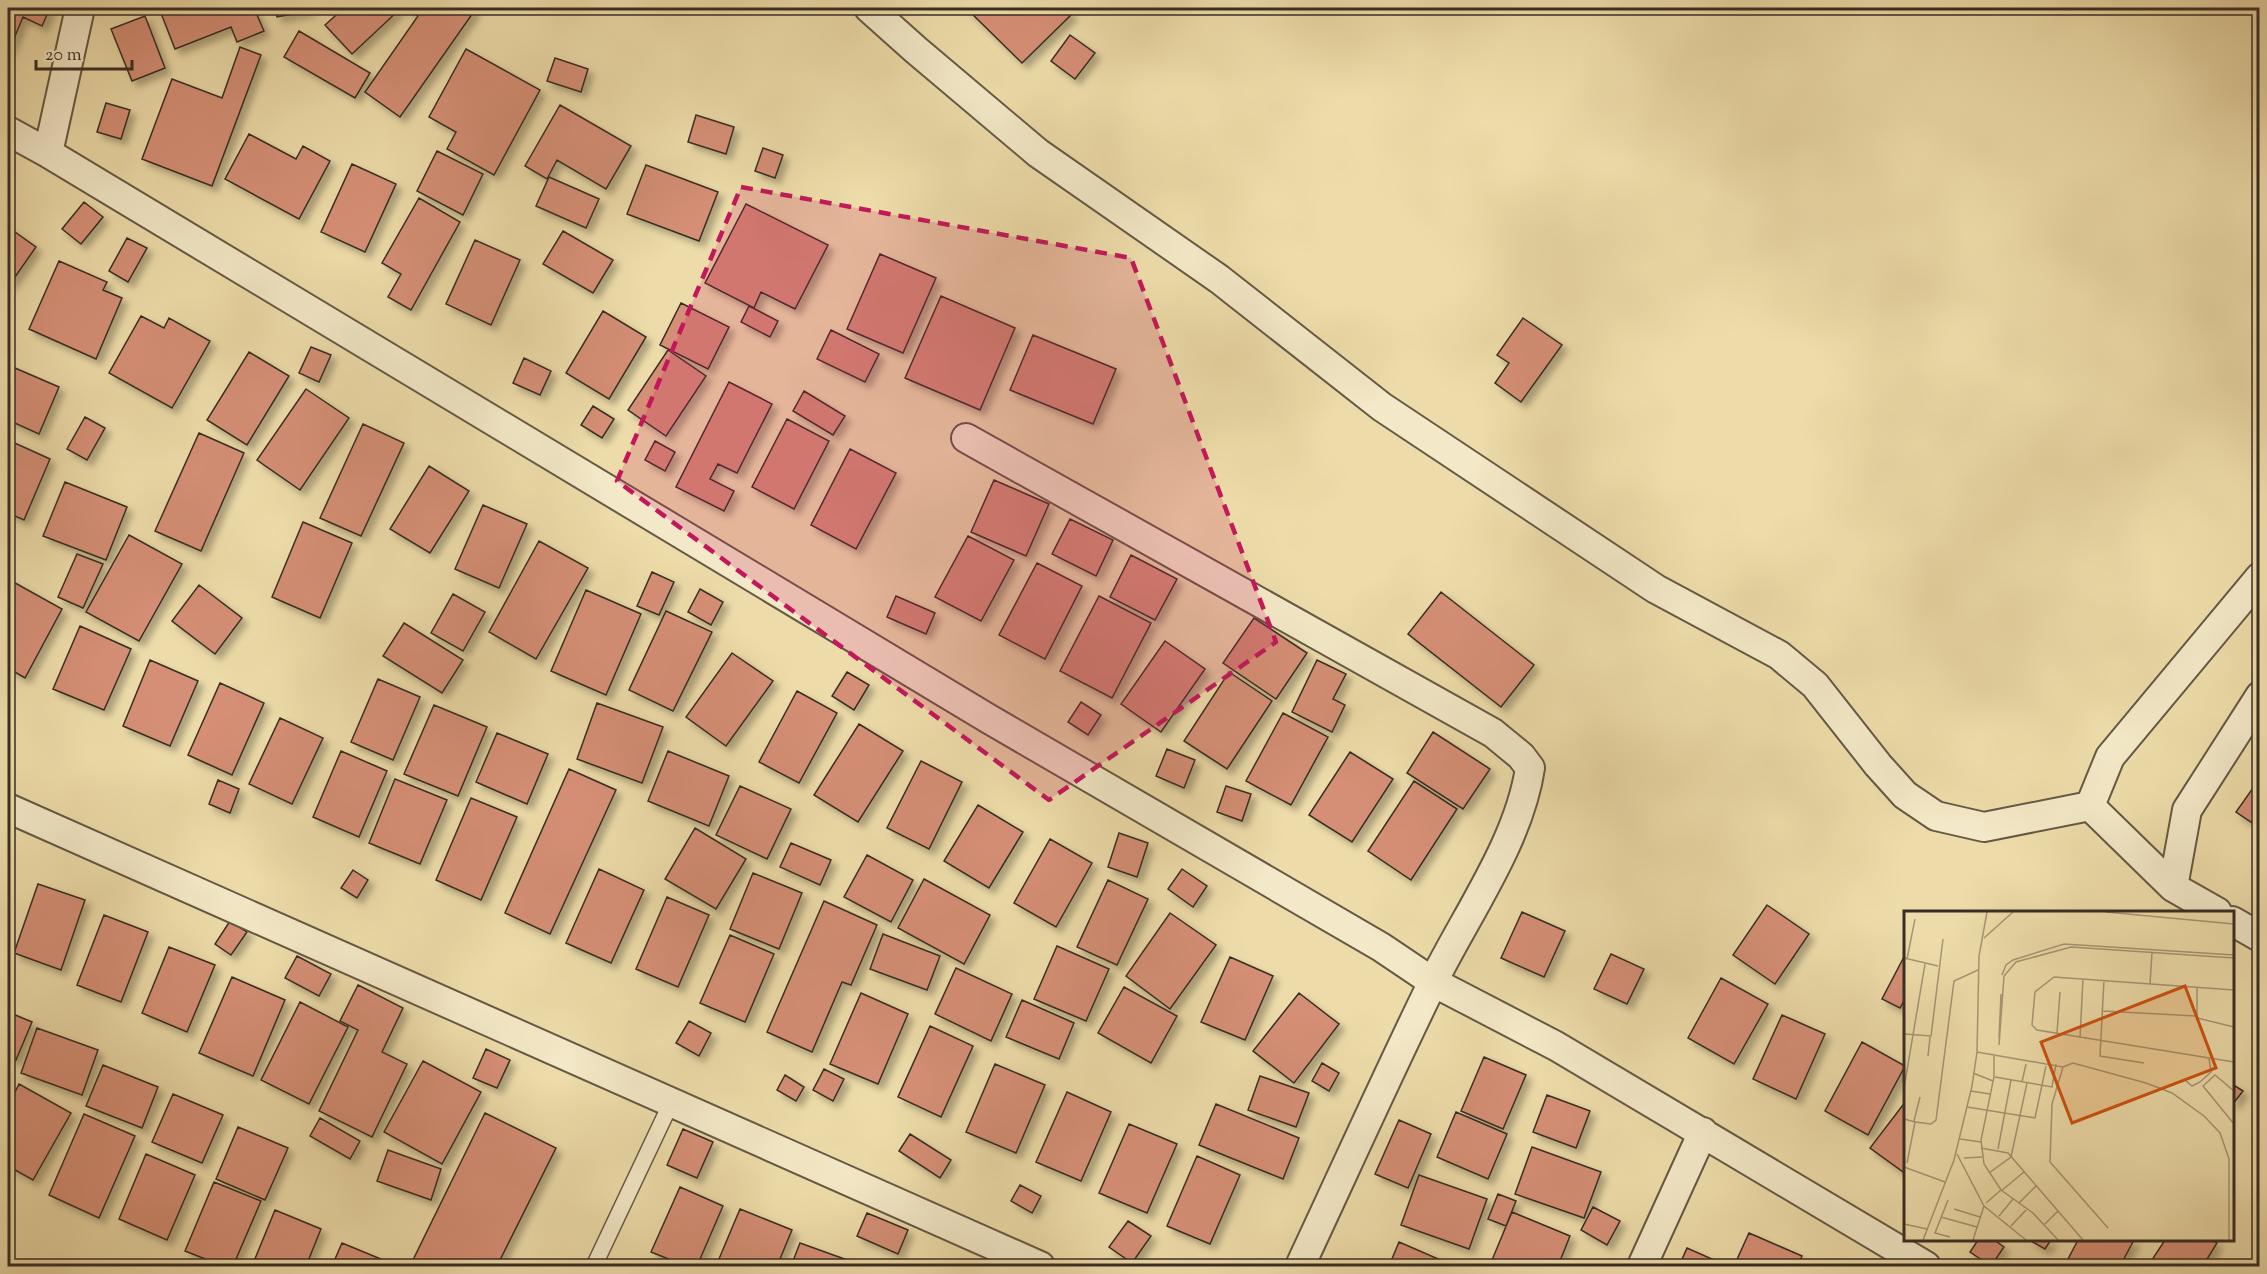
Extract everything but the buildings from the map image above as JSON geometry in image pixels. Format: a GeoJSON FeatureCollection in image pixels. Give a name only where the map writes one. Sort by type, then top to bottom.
{"type":"FeatureCollection","features":[{"type":"Feature","properties":{"kind":"street"},"geometry":{"type":"LineString","coordinates":[[48,153],[80,8]]}},
{"type":"Feature","properties":{"kind":"street"},"geometry":{"type":"LineString","coordinates":[[869,8],[1038,153],[1219,279],[1382,406],[1656,589],[1779,654],[1815,685],[1878,765],[1905,795],[1936,816],[1984,827],[2090,806]]}},
{"type":"Feature","properties":{"kind":"street"},"geometry":{"type":"LineString","coordinates":[[8,131],[989,719],[1381,947],[1433,982],[1556,1046],[1926,1266]]}},
{"type":"Feature","properties":{"kind":"street"},"geometry":{"type":"LineString","coordinates":[[966,438],[1493,733],[1521,756],[1530,768],[1526,792],[1514,827],[1433,982],[1300,1266]]}},
{"type":"Feature","properties":{"kind":"street"},"geometry":{"type":"LineString","coordinates":[[2090,806],[2110,757],[2259,577]]}},
{"type":"Feature","properties":{"kind":"street"},"geometry":{"type":"LineString","coordinates":[[2173,887],[2187,810],[2259,696]]}},
{"type":"Feature","properties":{"kind":"street"},"geometry":{"type":"LineString","coordinates":[[2090,806],[2173,887],[2215,911]]}},
{"type":"Feature","properties":{"kind":"street"},"geometry":{"type":"LineString","coordinates":[[8,809],[1040,1266]]}},
{"type":"Feature","properties":{"kind":"street"},"geometry":{"type":"LineString","coordinates":[[2234,922],[2259,937]]}},
{"type":"Feature","properties":{"kind":"street"},"geometry":{"type":"LineString","coordinates":[[1642,1266],[1703,1132]]}},
{"type":"Feature","properties":{"kind":"lane"},"geometry":{"type":"LineString","coordinates":[[594,1266],[671,1103]]}},
{"type":"Feature","properties":{"kind":"highlighted area"},"geometry":{"type":"Polygon","coordinates":[[[741,187],[1131,258],[1276,642],[1049,800],[617,481],[741,187]]]}}]}
